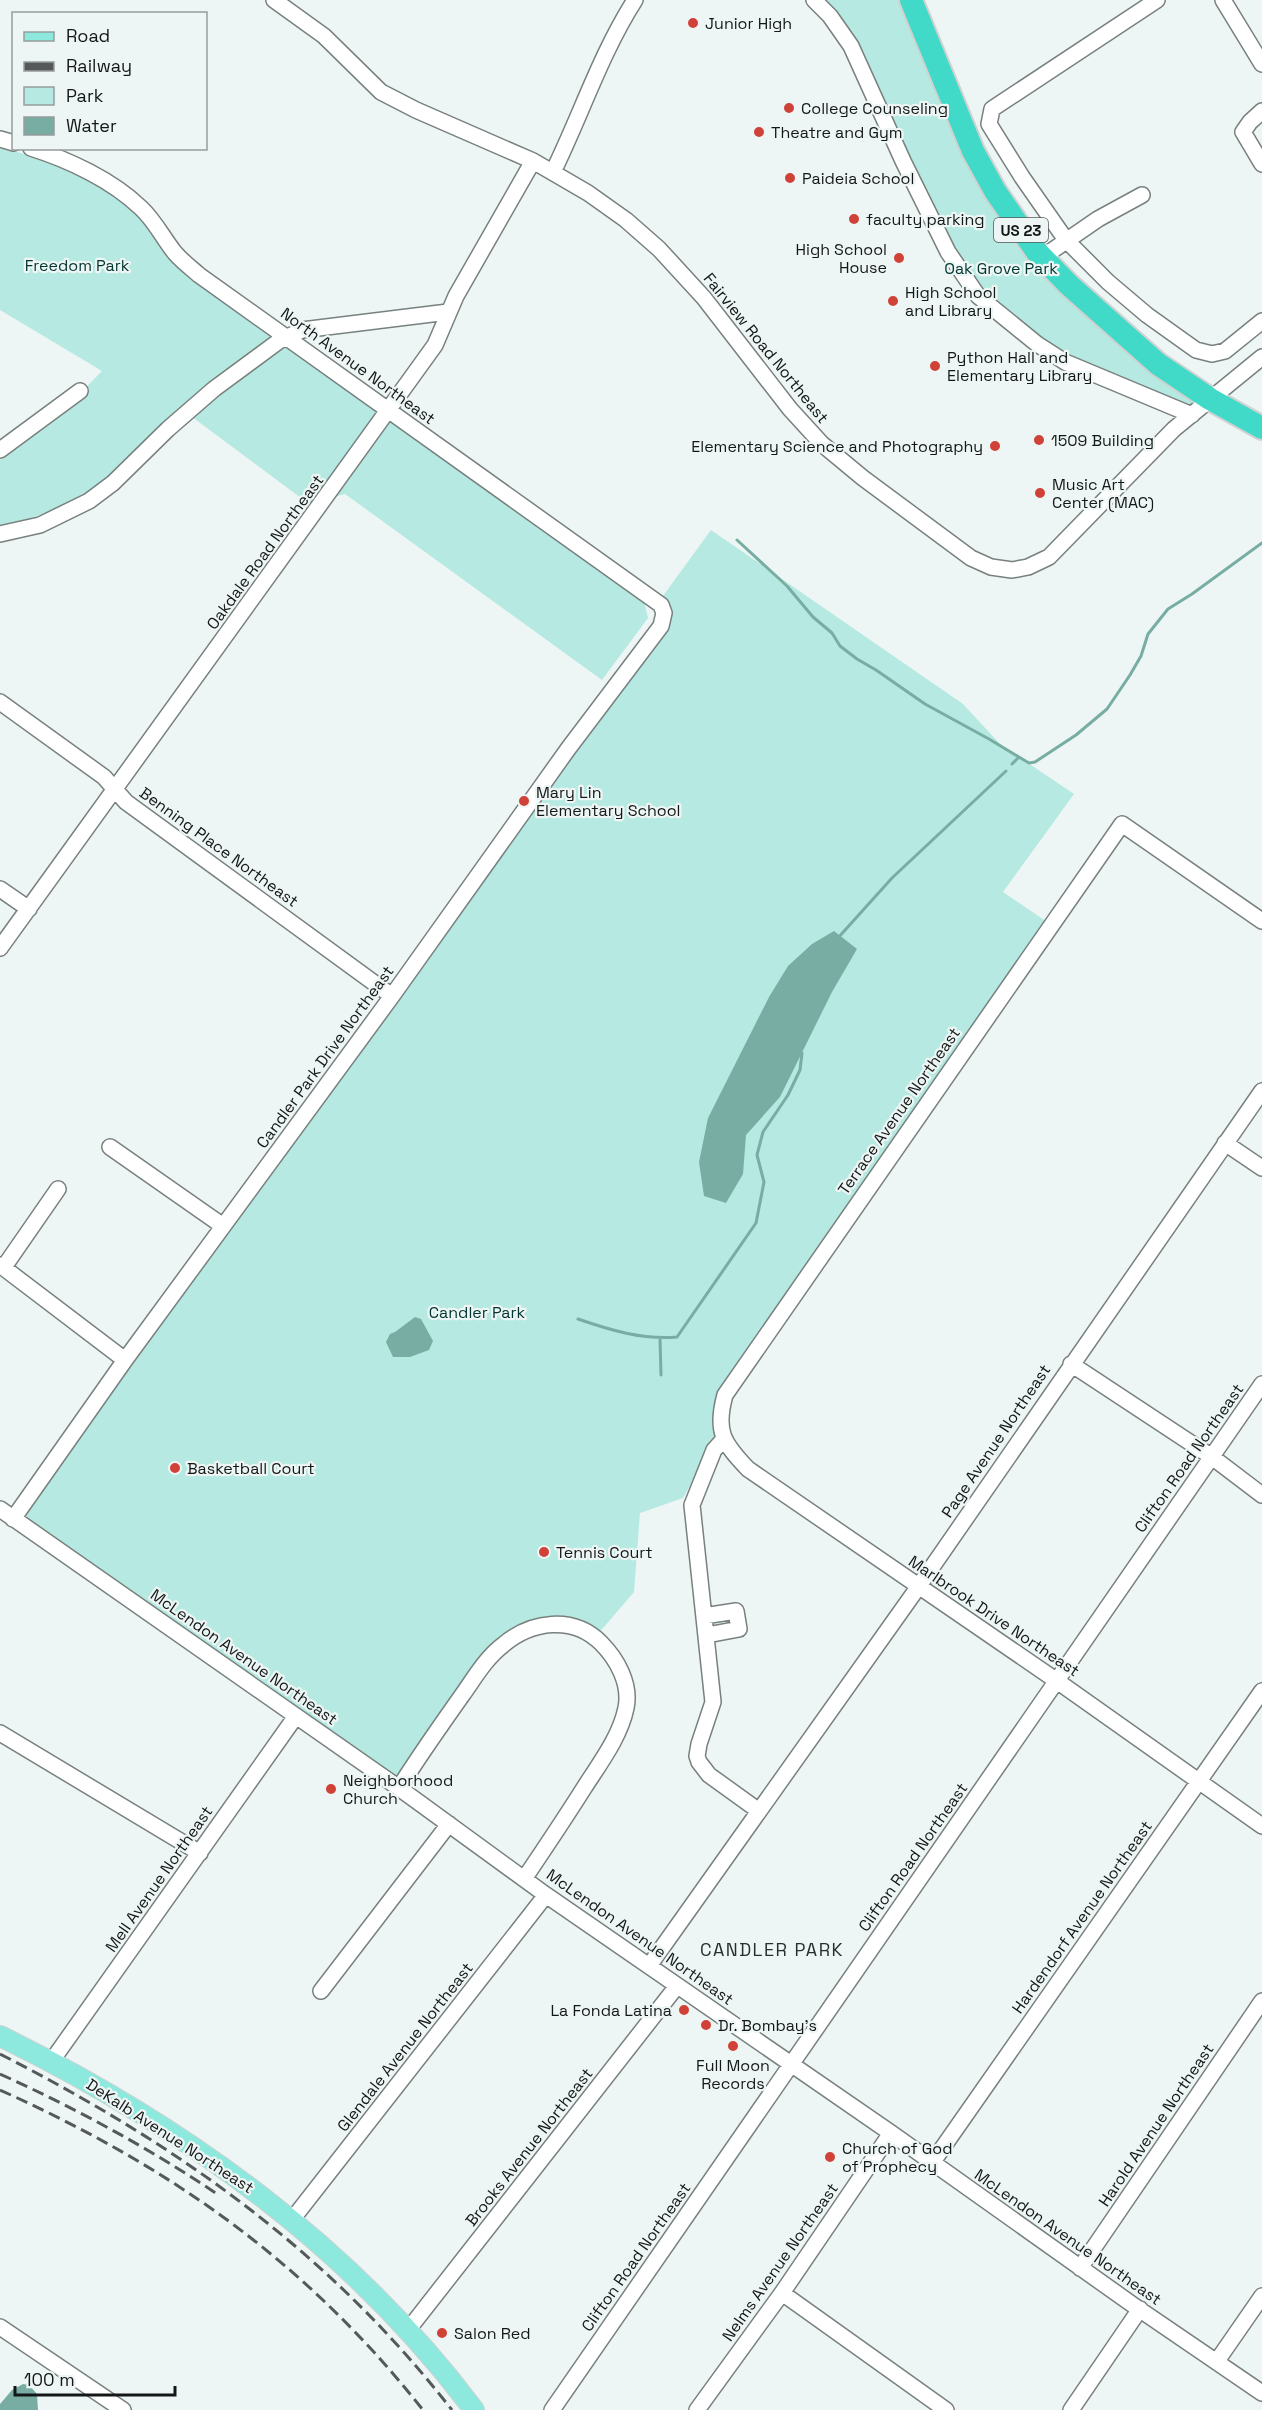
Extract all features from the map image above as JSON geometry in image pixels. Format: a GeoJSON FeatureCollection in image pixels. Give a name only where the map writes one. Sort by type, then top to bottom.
{"type":"FeatureCollection","features":[{"type":"Feature","properties":{"kind":"highway","name":"US 23"},"geometry":{"type":"LineString","coordinates":[[911,0],[973,151],[995,191],[1037,252],[1069,285],[1158,364],[1210,399],[1262,428]]}},
{"type":"Feature","properties":{"kind":"main road","name":"DeKalb Avenue Northeast"},"geometry":{"type":"LineString","coordinates":[[0,2036],[108,2093],[189,2144],[249,2187],[352,2273],[408,2331],[474,2410]]}},
{"type":"Feature","properties":{"kind":"street","name":"Fairview Road Northeast"},"geometry":{"type":"LineString","coordinates":[[274,0],[324,36],[381,92],[416,110],[533,161],[607,206],[659,249],[718,315],[778,394],[822,444],[863,478],[971,558],[991,567],[1021,569],[1049,557],[1174,429],[1262,357]]}},
{"type":"Feature","properties":{"kind":"street"},"geometry":{"type":"LineString","coordinates":[[553,172],[635,0]]}},
{"type":"Feature","properties":{"kind":"street"},"geometry":{"type":"LineString","coordinates":[[814,0],[830,16],[851,46],[943,242],[978,296],[1037,344],[1065,362],[1192,415]]}},
{"type":"Feature","properties":{"kind":"street"},"geometry":{"type":"LineString","coordinates":[[1157,0],[992,109],[988,117],[989,124],[1066,240],[1108,282],[1147,315],[1196,350],[1212,354],[1225,351],[1262,321]]}},
{"type":"Feature","properties":{"kind":"street"},"geometry":{"type":"LineString","coordinates":[[1223,0],[1262,64]]}},
{"type":"Feature","properties":{"kind":"street"},"geometry":{"type":"LineString","coordinates":[[1262,111],[1243,132],[1262,164]]}},
{"type":"Feature","properties":{"kind":"street","name":"North Avenue Northeast"},"geometry":{"type":"LineString","coordinates":[[36,150],[85,170],[117,190],[141,208],[183,261],[661,605],[664,616]]}},
{"type":"Feature","properties":{"kind":"street","name":"Oakdale Road Northeast"},"geometry":{"type":"LineString","coordinates":[[0,948],[435,345],[448,312],[533,161]]}},
{"type":"Feature","properties":{"kind":"street"},"geometry":{"type":"LineString","coordinates":[[1043,257],[1066,240],[1142,195]]}},
{"type":"Feature","properties":{"kind":"street"},"geometry":{"type":"LineString","coordinates":[[0,534],[40,525],[89,501],[113,483],[168,429],[214,389],[287,337],[302,330],[448,312]]}},
{"type":"Feature","properties":{"kind":"street"},"geometry":{"type":"LineString","coordinates":[[0,450],[80,391]]}},
{"type":"Feature","properties":{"kind":"street","name":"Candler Park Drive Northeast"},"geometry":{"type":"LineString","coordinates":[[13,1519],[125,1360],[392,996],[495,850],[661,626],[664,616]]}},
{"type":"Feature","properties":{"kind":"street","name":"Benning Place Northeast"},"geometry":{"type":"LineString","coordinates":[[0,702],[104,777],[126,802],[392,996]]}},
{"type":"Feature","properties":{"kind":"street","name":"Terrace Avenue Northeast"},"geometry":{"type":"LineString","coordinates":[[722,1432],[721,1409],[725,1395],[1122,824],[1262,921]]}},
{"type":"Feature","properties":{"kind":"street"},"geometry":{"type":"LineString","coordinates":[[0,889],[29,909]]}},
{"type":"Feature","properties":{"kind":"street","name":"Page Avenue Northeast"},"geometry":{"type":"LineString","coordinates":[[649,1966],[918,1587],[1262,1091]]}},
{"type":"Feature","properties":{"kind":"street"},"geometry":{"type":"LineString","coordinates":[[1225,1143],[1262,1168]]}},
{"type":"Feature","properties":{"kind":"street"},"geometry":{"type":"LineString","coordinates":[[110,1147],[223,1226]]}},
{"type":"Feature","properties":{"kind":"street"},"geometry":{"type":"LineString","coordinates":[[58,1189],[2,1266],[125,1360]]}},
{"type":"Feature","properties":{"kind":"street"},"geometry":{"type":"LineString","coordinates":[[1071,1364],[1212,1457],[1262,1495]]}},
{"type":"Feature","properties":{"kind":"street","name":"Clifton Road Northeast"},"geometry":{"type":"LineString","coordinates":[[552,2410],[1262,1384]]}},
{"type":"Feature","properties":{"kind":"street"},"geometry":{"type":"LineString","coordinates":[[722,1432],[692,1504],[713,1702],[697,1750],[699,1762],[709,1775],[759,1811]]}},
{"type":"Feature","properties":{"kind":"street","name":"Marlbrook Drive Northeast"},"geometry":{"type":"LineString","coordinates":[[722,1432],[748,1469],[1057,1681],[1262,1826]]}},
{"type":"Feature","properties":{"kind":"street","name":"McLendon Avenue Northeast"},"geometry":{"type":"LineString","coordinates":[[0,1509],[399,1788],[546,1895],[1262,2393]]}},
{"type":"Feature","properties":{"kind":"street"},"geometry":{"type":"LineString","coordinates":[[704,1616],[736,1611],[739,1629],[706,1635]]}},
{"type":"Feature","properties":{"kind":"street"},"geometry":{"type":"LineString","coordinates":[[399,1788],[482,1667],[503,1645],[527,1629],[552,1624],[575,1626],[592,1634],[608,1650],[619,1668],[627,1689],[626,1707],[616,1737],[524,1879]]}},
{"type":"Feature","properties":{"kind":"street","name":"Hardendorf Avenue Northeast"},"geometry":{"type":"LineString","coordinates":[[932,2163],[1262,1691]]}},
{"type":"Feature","properties":{"kind":"street","name":"Mell Avenue Northeast"},"geometry":{"type":"LineString","coordinates":[[51,2062],[296,1716]]}},
{"type":"Feature","properties":{"kind":"street"},"geometry":{"type":"LineString","coordinates":[[0,1732],[200,1853]]}},
{"type":"Feature","properties":{"kind":"street"},"geometry":{"type":"LineString","coordinates":[[321,1991],[449,1824]]}},
{"type":"Feature","properties":{"kind":"street","name":"Glendale Avenue Northeast"},"geometry":{"type":"LineString","coordinates":[[291,2221],[546,1895]]}},
{"type":"Feature","properties":{"kind":"street","name":"Brooks Avenue Northeast"},"geometry":{"type":"LineString","coordinates":[[408,2331],[678,1986]]}},
{"type":"Feature","properties":{"kind":"street","name":"Harold Avenue Northeast"},"geometry":{"type":"LineString","coordinates":[[1080,2268],[1262,2001]]}},
{"type":"Feature","properties":{"kind":"street","name":"Nelms Avenue Northeast"},"geometry":{"type":"LineString","coordinates":[[697,2410],[782,2293],[891,2133]]}},
{"type":"Feature","properties":{"kind":"street"},"geometry":{"type":"LineString","coordinates":[[782,2293],[946,2410]]}},
{"type":"Feature","properties":{"kind":"street"},"geometry":{"type":"LineString","coordinates":[[1216,2361],[1262,2296]]}},
{"type":"Feature","properties":{"kind":"street"},"geometry":{"type":"LineString","coordinates":[[1071,2410],[1140,2309]]}},
{"type":"Feature","properties":{"kind":"street"},"geometry":{"type":"LineString","coordinates":[[0,2327],[123,2410]]}},
{"type":"Feature","properties":{"kind":"green space","name":"Oak Grove Park"},"geometry":{"type":"Polygon","coordinates":[[[812,0],[905,0],[999,206],[1205,399],[1193,410],[1051,355],[978,296],[851,46],[812,0]]]}},
{"type":"Feature","properties":{"kind":"green space","name":"Freedom Park"},"geometry":{"type":"Polygon","coordinates":[[[0,147],[70,171],[118,198],[142,221],[171,261],[193,280],[644,601],[648,618],[602,680],[345,494],[309,504],[180,408],[103,488],[68,505],[0,529],[0,460],[49,425],[102,371],[0,310],[0,147]]]}},
{"type":"Feature","properties":{"kind":"green space","name":"Candler Park"},"geometry":{"type":"Polygon","coordinates":[[[711,530],[963,704],[1000,744],[1074,794],[1003,892],[1050,924],[722,1394],[715,1441],[683,1498],[640,1513],[634,1592],[598,1634],[557,1620],[495,1648],[400,1784],[13,1514],[649,632],[660,600],[711,530]]]}},
{"type":"Feature","properties":{"kind":"water"},"geometry":{"type":"Polygon","coordinates":[[[834,931],[857,949],[832,992],[780,1097],[746,1135],[743,1174],[726,1203],[704,1196],[699,1162],[708,1118],[769,997],[788,966],[812,944],[834,931]]]}},
{"type":"Feature","properties":{"kind":"water"},"geometry":{"type":"Polygon","coordinates":[[[415,1317],[421,1319],[433,1341],[429,1350],[410,1357],[393,1357],[386,1342],[390,1334],[415,1317]]]}},
{"type":"Feature","properties":{"kind":"water"},"geometry":{"type":"Polygon","coordinates":[[[23,2384],[29,2385],[37,2394],[38,2410],[0,2410],[0,2404],[12,2390],[23,2384]]]}},
{"type":"Feature","properties":{"kind":"waterway"},"geometry":{"type":"LineString","coordinates":[[737,540],[787,586],[813,617],[832,633],[840,646],[857,659],[925,704],[1029,763],[1035,762],[1076,735],[1107,709],[1141,656],[1148,634],[1168,609],[1262,543]]}},
{"type":"Feature","properties":{"kind":"waterway"},"geometry":{"type":"LineString","coordinates":[[1012,764],[1019,757]]}},
{"type":"Feature","properties":{"kind":"waterway"},"geometry":{"type":"LineString","coordinates":[[837,939],[892,878],[1006,771]]}},
{"type":"Feature","properties":{"kind":"waterway"},"geometry":{"type":"LineString","coordinates":[[578,1319],[639,1336],[677,1337],[756,1223],[764,1182],[757,1155],[763,1132],[788,1095],[800,1070],[802,1053]]}},
{"type":"Feature","properties":{"kind":"waterway"},"geometry":{"type":"LineString","coordinates":[[660,1339],[661,1375]]}},
{"type":"Feature","properties":{"kind":"railway"},"geometry":{"type":"LineString","coordinates":[[0,2054],[128,2126],[189,2165],[246,2206],[301,2251],[354,2300],[404,2353],[452,2410]]}},
{"type":"Feature","properties":{"kind":"railway"},"geometry":{"type":"LineString","coordinates":[[0,2074],[113,2130],[220,2196]]}},
{"type":"Feature","properties":{"kind":"railway"},"geometry":{"type":"LineString","coordinates":[[0,2090],[122,2152],[178,2186],[232,2223],[332,2308],[423,2410]]}},
{"type":"Feature","properties":{"kind":"place","name":"Junior High"},"geometry":{"type":"Point","coordinates":[693,23]}},
{"type":"Feature","properties":{"kind":"place","name":"College Counseling"},"geometry":{"type":"Point","coordinates":[789,108]}},
{"type":"Feature","properties":{"kind":"place","name":"Theatre and Gym"},"geometry":{"type":"Point","coordinates":[759,132]}},
{"type":"Feature","properties":{"kind":"place","name":"Paideia School"},"geometry":{"type":"Point","coordinates":[790,178]}},
{"type":"Feature","properties":{"kind":"place","name":"faculty parking"},"geometry":{"type":"Point","coordinates":[854,219]}},
{"type":"Feature","properties":{"kind":"place","name":"High School House"},"geometry":{"type":"Point","coordinates":[899,258]}},
{"type":"Feature","properties":{"kind":"place","name":"High School and Library"},"geometry":{"type":"Point","coordinates":[893,301]}},
{"type":"Feature","properties":{"kind":"place","name":"Python Hall and Elementary Library"},"geometry":{"type":"Point","coordinates":[935,366]}},
{"type":"Feature","properties":{"kind":"place","name":"1509 Building"},"geometry":{"type":"Point","coordinates":[1039,440]}},
{"type":"Feature","properties":{"kind":"place","name":"Elementary Science and Photography"},"geometry":{"type":"Point","coordinates":[995,446]}},
{"type":"Feature","properties":{"kind":"place","name":"Music Art Center (MAC)"},"geometry":{"type":"Point","coordinates":[1040,493]}},
{"type":"Feature","properties":{"kind":"place","name":"Mary Lin Elementary School"},"geometry":{"type":"Point","coordinates":[524,801]}},
{"type":"Feature","properties":{"kind":"place","name":"Basketball Court"},"geometry":{"type":"Point","coordinates":[175,1468]}},
{"type":"Feature","properties":{"kind":"place","name":"Tennis Court"},"geometry":{"type":"Point","coordinates":[544,1552]}},
{"type":"Feature","properties":{"kind":"place","name":"Neighborhood Church"},"geometry":{"type":"Point","coordinates":[331,1789]}},
{"type":"Feature","properties":{"kind":"place","name":"La Fonda Latina"},"geometry":{"type":"Point","coordinates":[684,2010]}},
{"type":"Feature","properties":{"kind":"place","name":"Dr. Bombay's"},"geometry":{"type":"Point","coordinates":[706,2025]}},
{"type":"Feature","properties":{"kind":"place","name":"Full Moon Records"},"geometry":{"type":"Point","coordinates":[733,2046]}},
{"type":"Feature","properties":{"kind":"place","name":"Church of God of Prophecy"},"geometry":{"type":"Point","coordinates":[830,2157]}},
{"type":"Feature","properties":{"kind":"place","name":"Salon Red"},"geometry":{"type":"Point","coordinates":[442,2333]}},
{"type":"Feature","properties":{"kind":"district","name":"CANDLER PARK"},"geometry":{"type":"Point","coordinates":[772,1949]}}]}
